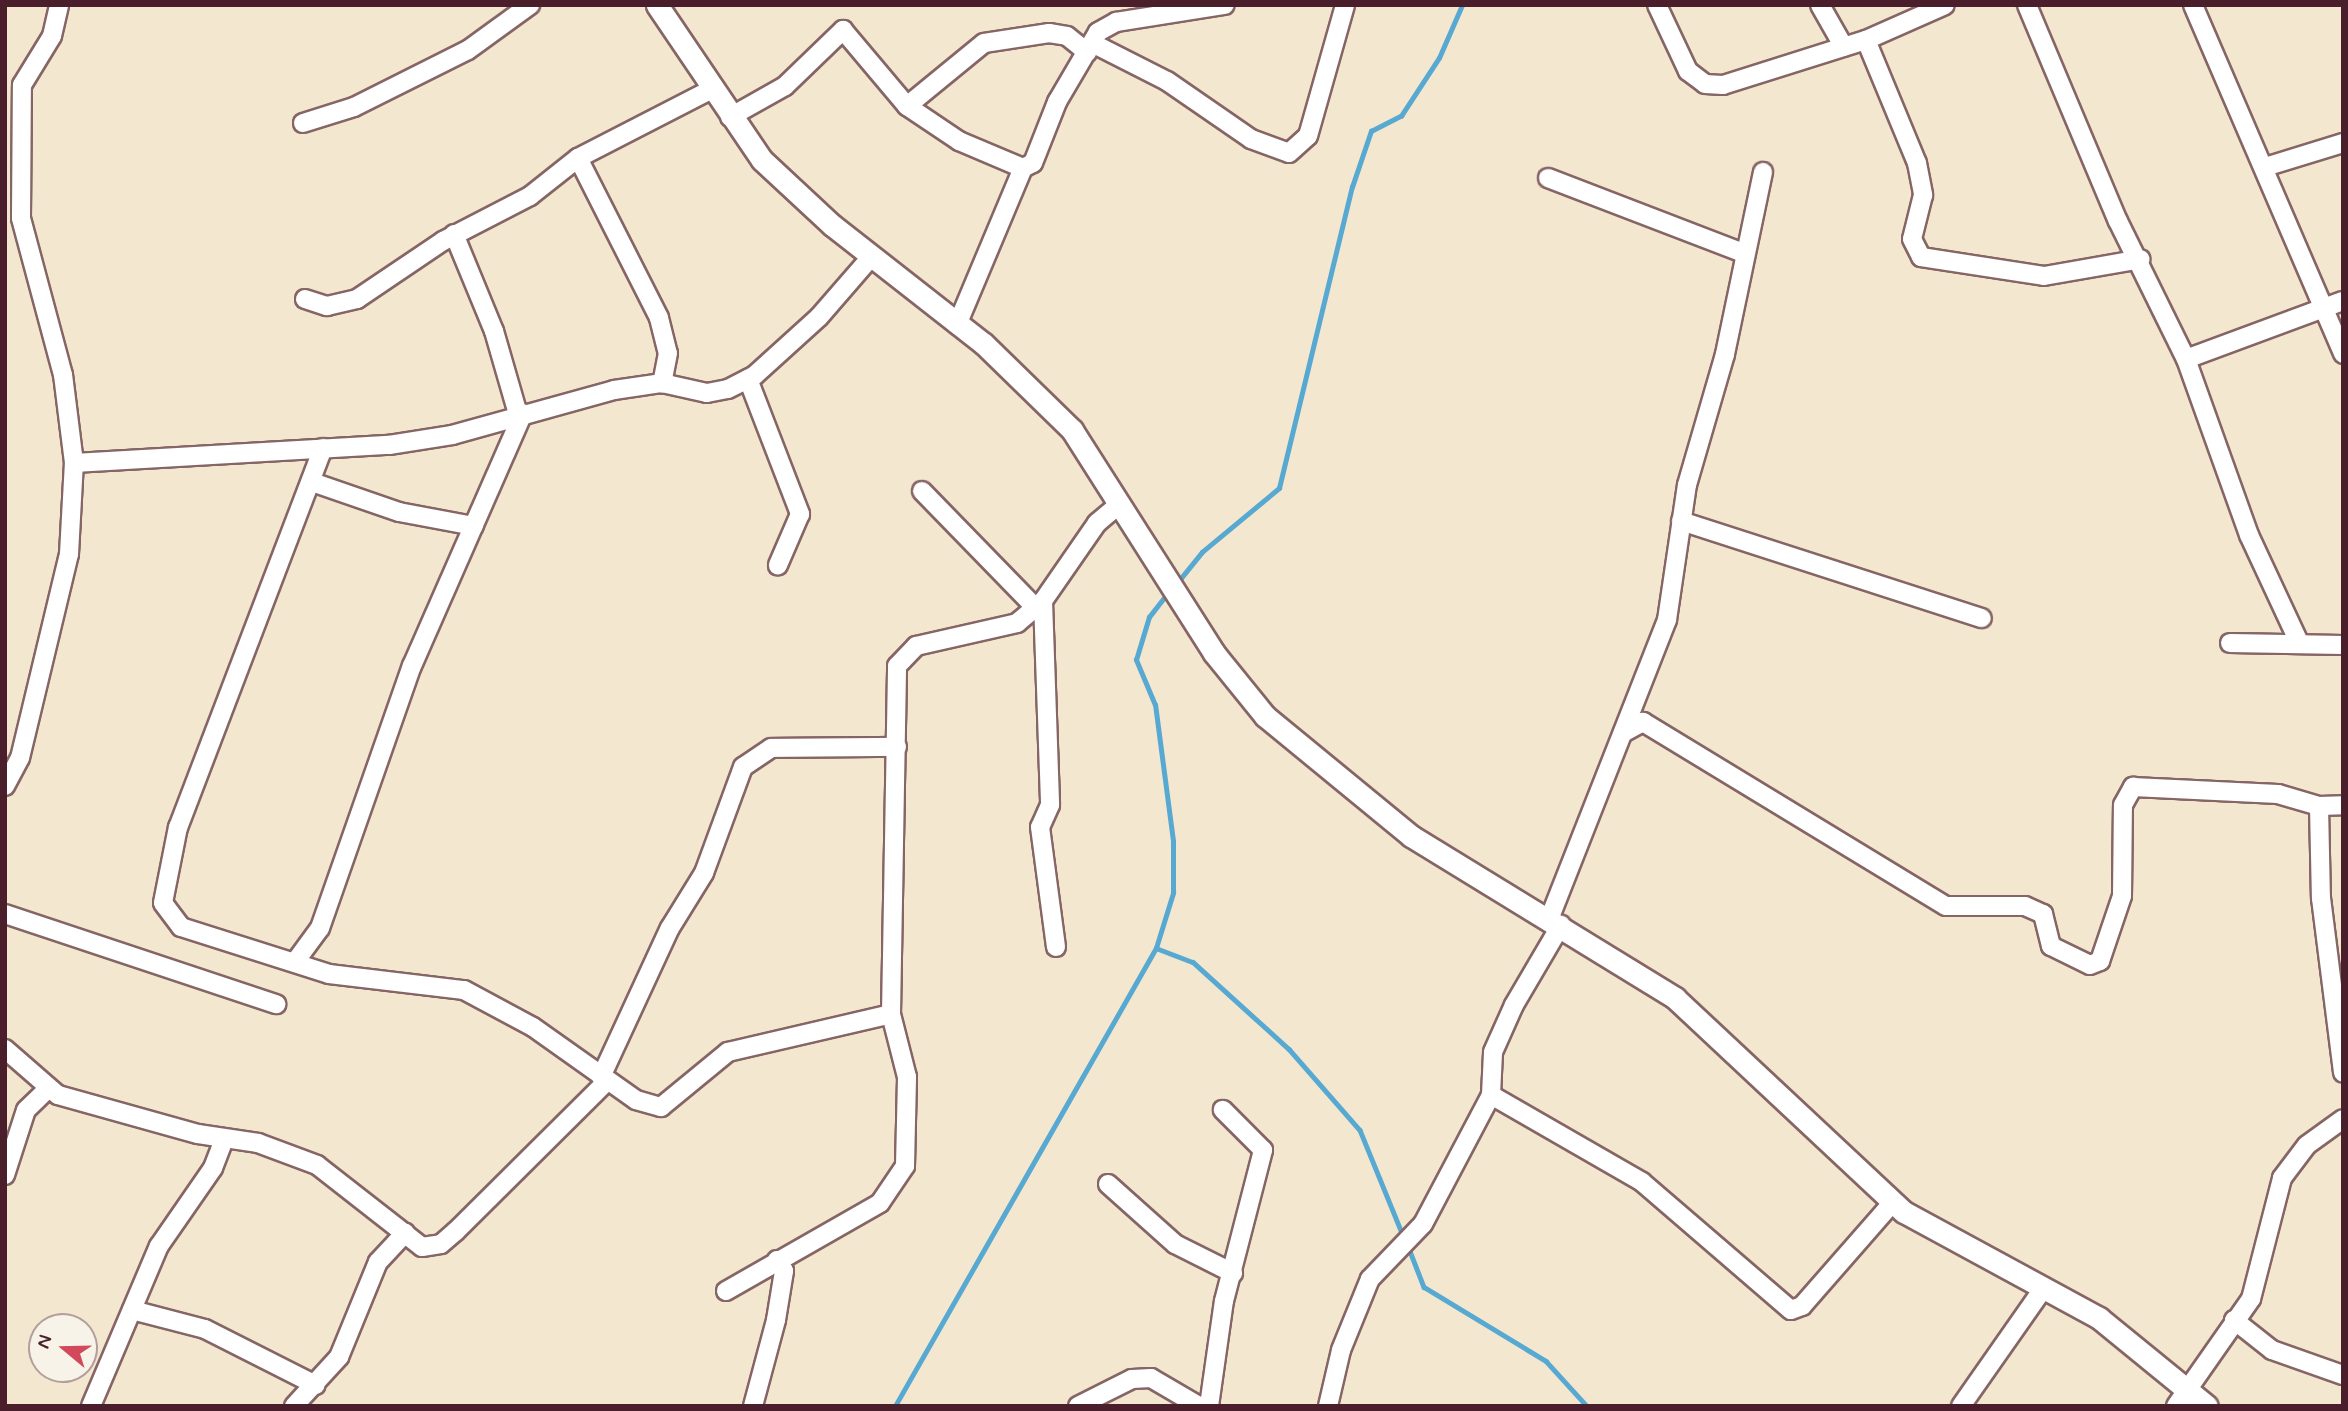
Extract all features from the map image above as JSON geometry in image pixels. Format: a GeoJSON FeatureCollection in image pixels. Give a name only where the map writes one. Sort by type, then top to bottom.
{"type":"FeatureCollection","features":[{"type":"Feature","properties":{"kind":"street"},"geometry":{"type":"LineString","coordinates":[[5,94],[22,85],[52,36],[59,5]]}},
{"type":"Feature","properties":{"kind":"street"},"geometry":{"type":"LineString","coordinates":[[303,123],[354,107],[425,66],[468,50],[530,5]]}},
{"type":"Feature","properties":{"kind":"street"},"geometry":{"type":"LineString","coordinates":[[657,5],[714,88],[730,117],[762,160],[871,257],[957,325],[1072,430],[1214,653],[1265,716],[1411,836],[1555,921],[1675,998],[1723,1037],[1893,1202],[1935,1234],[2099,1318],[2188,1384],[2207,1406]]}},
{"type":"Feature","properties":{"kind":"street"},"geometry":{"type":"LineString","coordinates":[[907,106],[984,43],[1049,33],[1067,36],[1167,81],[1251,139],[1289,153],[1308,136],[1345,5]]}},
{"type":"Feature","properties":{"kind":"street"},"geometry":{"type":"LineString","coordinates":[[1657,5],[1688,71],[1705,84],[1738,82],[1866,40],[1945,5]]}},
{"type":"Feature","properties":{"kind":"street"},"geometry":{"type":"LineString","coordinates":[[1820,5],[1844,47]]}},
{"type":"Feature","properties":{"kind":"street"},"geometry":{"type":"LineString","coordinates":[[2027,5],[2118,220],[2141,259],[2186,359],[2249,534],[2299,642]]}},
{"type":"Feature","properties":{"kind":"street"},"geometry":{"type":"LineString","coordinates":[[2193,5],[2265,167],[2343,354]]}},
{"type":"Feature","properties":{"kind":"street"},"geometry":{"type":"LineString","coordinates":[[957,325],[1023,168],[1033,163],[1089,48],[1116,22],[1219,6]]}},
{"type":"Feature","properties":{"kind":"street"},"geometry":{"type":"LineString","coordinates":[[730,117],[785,86],[843,30],[907,106],[959,141],[1023,168]]}},
{"type":"Feature","properties":{"kind":"street"},"geometry":{"type":"LineString","coordinates":[[1866,40],[1917,163],[1923,195],[1912,239],[1921,257],[2044,276],[2141,259]]}},
{"type":"Feature","properties":{"kind":"street"},"geometry":{"type":"LineString","coordinates":[[5,786],[20,758],[69,554],[74,463],[63,375],[21,218],[22,85]]}},
{"type":"Feature","properties":{"kind":"street"},"geometry":{"type":"LineString","coordinates":[[305,299],[327,306],[357,299],[454,234],[530,196],[578,159],[714,88]]}},
{"type":"Feature","properties":{"kind":"street"},"geometry":{"type":"LineString","coordinates":[[2265,167],[2343,143]]}},
{"type":"Feature","properties":{"kind":"street"},"geometry":{"type":"LineString","coordinates":[[578,159],[659,318],[668,353],[662,383]]}},
{"type":"Feature","properties":{"kind":"street"},"geometry":{"type":"LineString","coordinates":[[1328,1406],[1341,1350],[1370,1279],[1423,1224],[1491,1095],[1493,1052],[1555,921],[1667,620],[1681,521],[1763,172]]}},
{"type":"Feature","properties":{"kind":"street"},"geometry":{"type":"LineString","coordinates":[[1548,178],[1743,253]]}},
{"type":"Feature","properties":{"kind":"street"},"geometry":{"type":"LineString","coordinates":[[295,962],[320,928],[407,678],[520,413],[494,331],[454,234]]}},
{"type":"Feature","properties":{"kind":"street"},"geometry":{"type":"LineString","coordinates":[[74,463],[323,448],[452,435],[520,413],[662,383],[707,393],[748,379],[819,317],[871,257]]}},
{"type":"Feature","properties":{"kind":"street"},"geometry":{"type":"LineString","coordinates":[[2186,359],[2326,311],[2343,301]]}},
{"type":"Feature","properties":{"kind":"street"},"geometry":{"type":"LineString","coordinates":[[748,379],[800,514],[778,565]]}},
{"type":"Feature","properties":{"kind":"street"},"geometry":{"type":"LineString","coordinates":[[323,448],[182,815],[163,903],[181,927],[329,974],[471,992],[533,1027],[604,1079],[661,1107],[729,1052],[891,1014]]}},
{"type":"Feature","properties":{"kind":"street"},"geometry":{"type":"LineString","coordinates":[[312,482],[400,512],[474,526]]}},
{"type":"Feature","properties":{"kind":"street"},"geometry":{"type":"LineString","coordinates":[[922,491],[1039,604],[1049,805],[1040,827],[1056,947]]}},
{"type":"Feature","properties":{"kind":"street"},"geometry":{"type":"LineString","coordinates":[[726,1291],[880,1203],[901,1179],[910,1112],[903,1044],[891,1014],[897,747],[893,679],[904,654],[916,646],[1017,624],[1039,604],[1097,523],[1120,504]]}},
{"type":"Feature","properties":{"kind":"street"},"geometry":{"type":"LineString","coordinates":[[1681,521],[1982,618]]}},
{"type":"Feature","properties":{"kind":"street"},"geometry":{"type":"LineString","coordinates":[[2230,643],[2299,642],[2343,645]]}},
{"type":"Feature","properties":{"kind":"street"},"geometry":{"type":"LineString","coordinates":[[1623,733],[1643,722],[1946,906],[2025,906],[2043,914],[2051,946],[2090,965],[2100,961],[2122,896],[2123,805],[2133,787],[2278,794],[2319,806],[2343,805]]}},
{"type":"Feature","properties":{"kind":"street"},"geometry":{"type":"LineString","coordinates":[[5,1049],[47,1090],[224,1140],[258,1143],[317,1165],[422,1247],[441,1244],[604,1079],[670,928],[698,886],[743,767],[771,748],[897,747]]}},
{"type":"Feature","properties":{"kind":"street"},"geometry":{"type":"LineString","coordinates":[[2319,806],[2335,955],[2343,1073]]}},
{"type":"Feature","properties":{"kind":"street"},"geometry":{"type":"LineString","coordinates":[[5,914],[275,1004]]}},
{"type":"Feature","properties":{"kind":"street"},"geometry":{"type":"LineString","coordinates":[[5,1175],[26,1110],[47,1090]]}},
{"type":"Feature","properties":{"kind":"street"},"geometry":{"type":"LineString","coordinates":[[1491,1095],[1642,1182],[1791,1310],[1802,1307],[1893,1202]]}},
{"type":"Feature","properties":{"kind":"street"},"geometry":{"type":"LineString","coordinates":[[1209,1406],[1233,1273],[1263,1150],[1223,1110]]}},
{"type":"Feature","properties":{"kind":"street"},"geometry":{"type":"LineString","coordinates":[[2176,1406],[2188,1384],[2251,1299],[2264,1265],[2281,1178],[2307,1145],[2343,1119]]}},
{"type":"Feature","properties":{"kind":"street"},"geometry":{"type":"LineString","coordinates":[[91,1406],[159,1246],[214,1168],[224,1140]]}},
{"type":"Feature","properties":{"kind":"street"},"geometry":{"type":"LineString","coordinates":[[1108,1184],[1175,1244],[1233,1273]]}},
{"type":"Feature","properties":{"kind":"street"},"geometry":{"type":"LineString","coordinates":[[294,1406],[339,1357],[378,1262],[405,1233]]}},
{"type":"Feature","properties":{"kind":"street"},"geometry":{"type":"LineString","coordinates":[[753,1406],[776,1320],[784,1271],[777,1260]]}},
{"type":"Feature","properties":{"kind":"street"},"geometry":{"type":"LineString","coordinates":[[1961,1406],[2043,1289]]}},
{"type":"Feature","properties":{"kind":"street"},"geometry":{"type":"LineString","coordinates":[[132,1310],[205,1329],[316,1385]]}},
{"type":"Feature","properties":{"kind":"street"},"geometry":{"type":"LineString","coordinates":[[2234,1320],[2272,1350],[2343,1375]]}},
{"type":"Feature","properties":{"kind":"street"},"geometry":{"type":"LineString","coordinates":[[1078,1406],[1132,1379],[1151,1378],[1199,1406]]}},
{"type":"Feature","properties":{"kind":"waterway"},"geometry":{"type":"LineString","coordinates":[[1177,583],[1202,552],[1279,488],[1352,187],[1371,131],[1401,116],[1439,58],[1462,5]]}},
{"type":"Feature","properties":{"kind":"waterway"},"geometry":{"type":"LineString","coordinates":[[895,1406],[1156,948],[1173,893],[1173,841],[1155,705],[1136,660],[1149,617],[1168,593]]}},
{"type":"Feature","properties":{"kind":"waterway"},"geometry":{"type":"LineString","coordinates":[[1156,948],[1193,962],[1289,1049],[1360,1130],[1404,1238]]}},
{"type":"Feature","properties":{"kind":"waterway"},"geometry":{"type":"LineString","coordinates":[[1408,1246],[1424,1287],[1546,1361],[1587,1406]]}}]}
